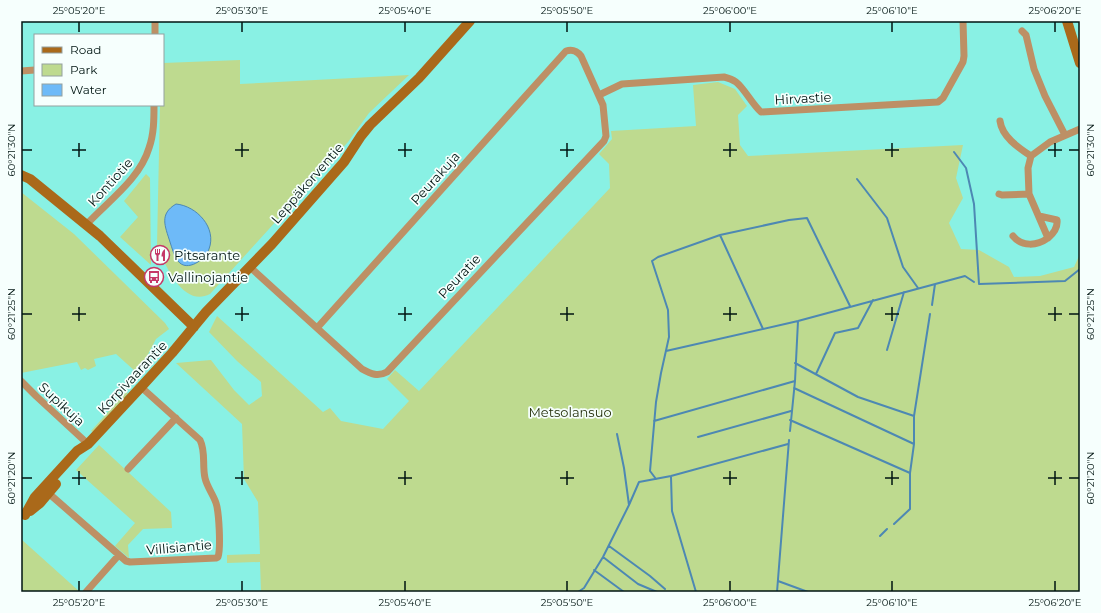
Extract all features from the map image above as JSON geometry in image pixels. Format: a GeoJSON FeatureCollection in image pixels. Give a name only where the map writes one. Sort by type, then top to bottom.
{"type":"FeatureCollection","features":[{"type":"Feature","properties":{"kind":"street"},"geometry":{"type":"LineString","coordinates":[[155,21],[155,34]]}},
{"type":"Feature","properties":{"kind":"street","name":"Leppäkorventie"},"geometry":{"type":"LineString","coordinates":[[194,327],[206,312],[250,267],[344,162],[370,125],[419,78],[470,21]]}},
{"type":"Feature","properties":{"kind":"street","name":"Hirvastie"},"geometry":{"type":"LineString","coordinates":[[599,95],[622,84],[724,77],[730,78],[736,82],[761,112],[938,102],[943,98],[964,56],[963,21]]}},
{"type":"Feature","properties":{"kind":"street"},"geometry":{"type":"LineString","coordinates":[[1067,21],[1080,63]]}},
{"type":"Feature","properties":{"kind":"street"},"geometry":{"type":"LineString","coordinates":[[1022,31],[1026,35],[1034,69],[1042,89],[1065,135]]}},
{"type":"Feature","properties":{"kind":"street","name":"Peuratie"},"geometry":{"type":"LineString","coordinates":[[250,267],[362,370],[376,375],[387,372],[604,141],[606,136],[603,105],[581,56],[574,50]]}},
{"type":"Feature","properties":{"kind":"street","name":"Peurakuja"},"geometry":{"type":"LineString","coordinates":[[317,328],[566,51],[574,50]]}},
{"type":"Feature","properties":{"kind":"street"},"geometry":{"type":"LineString","coordinates":[[21,71],[34,70]]}},
{"type":"Feature","properties":{"kind":"street","name":"Kontiotie"},"geometry":{"type":"LineString","coordinates":[[86,225],[133,176],[144,162],[152,137],[154,106]]}},
{"type":"Feature","properties":{"kind":"street"},"geometry":{"type":"LineString","coordinates":[[1000,121],[1001,127],[1015,144],[1031,156]]}},
{"type":"Feature","properties":{"kind":"street"},"geometry":{"type":"LineString","coordinates":[[1048,238],[1029,194],[1028,168],[1031,156],[1050,142],[1080,129]]}},
{"type":"Feature","properties":{"kind":"street"},"geometry":{"type":"LineString","coordinates":[[21,175],[30,179],[86,225],[194,327]]}},
{"type":"Feature","properties":{"kind":"street"},"geometry":{"type":"LineString","coordinates":[[999,194],[1029,194]]}},
{"type":"Feature","properties":{"kind":"street"},"geometry":{"type":"LineString","coordinates":[[1013,236],[1017,241],[1023,244],[1036,244],[1043,242],[1054,233],[1057,220],[1039,216]]}},
{"type":"Feature","properties":{"kind":"street","name":"Korpivaarantie"},"geometry":{"type":"LineString","coordinates":[[23,517],[40,502],[46,490],[82,456],[88,444],[194,327]]}},
{"type":"Feature","properties":{"kind":"street","name":"Supikuja"},"geometry":{"type":"LineString","coordinates":[[21,381],[88,444]]}},
{"type":"Feature","properties":{"kind":"street","name":"Villisiantie"},"geometry":{"type":"LineString","coordinates":[[46,490],[126,562],[218,557],[220,550],[218,510],[204,476],[202,444],[200,440],[141,387]]}},
{"type":"Feature","properties":{"kind":"street"},"geometry":{"type":"LineString","coordinates":[[128,469],[176,418]]}},
{"type":"Feature","properties":{"kind":"street"},"geometry":{"type":"LineString","coordinates":[[86,592],[118,556]]}},
{"type":"Feature","properties":{"kind":"green space"},"geometry":{"type":"Polygon","coordinates":[[[240,60],[240,84],[409,75],[369,113],[348,142],[210,294],[200,297],[191,295],[183,290],[176,282],[170,273],[157,245],[160,106],[164,106],[164,63],[240,60]]]}},
{"type":"Feature","properties":{"kind":"green space","name":"Metsolansuo"},"geometry":{"type":"Polygon","coordinates":[[[718,82],[735,89],[747,106],[738,115],[740,145],[748,156],[963,145],[956,178],[963,198],[949,223],[961,249],[979,250],[1009,267],[1014,277],[1040,276],[1074,267],[1080,254],[1080,592],[261,592],[260,562],[227,563],[227,555],[260,554],[258,502],[244,479],[242,424],[176,363],[211,360],[234,390],[249,405],[262,396],[261,382],[237,361],[209,332],[217,316],[323,412],[330,408],[341,421],[383,429],[409,401],[387,379],[395,370],[419,391],[610,188],[609,164],[599,154],[612,139],[611,131],[696,126],[693,85],[718,82]]]}},
{"type":"Feature","properties":{"kind":"green space"},"geometry":{"type":"Polygon","coordinates":[[[146,174],[150,178],[151,265],[120,237],[138,217],[124,201],[146,174]]]}},
{"type":"Feature","properties":{"kind":"green space"},"geometry":{"type":"Polygon","coordinates":[[[21,192],[74,234],[165,323],[169,329],[156,339],[144,362],[136,372],[116,354],[94,359],[96,366],[88,370],[85,368],[81,370],[77,362],[21,373],[21,192]]]}},
{"type":"Feature","properties":{"kind":"green space"},"geometry":{"type":"Polygon","coordinates":[[[126,392],[128,393],[93,432],[91,431],[126,392]]]}},
{"type":"Feature","properties":{"kind":"green space"},"geometry":{"type":"Polygon","coordinates":[[[99,445],[171,512],[172,528],[143,529],[128,545],[129,558],[115,546],[135,523],[76,470],[99,445]]]}},
{"type":"Feature","properties":{"kind":"green space"},"geometry":{"type":"Polygon","coordinates":[[[21,539],[80,592],[21,592],[21,539]]]}},
{"type":"Feature","properties":{"kind":"water"},"geometry":{"type":"Polygon","coordinates":[[[176,204],[191,209],[198,214],[208,226],[210,233],[211,241],[207,253],[196,263],[191,265],[186,266],[182,264],[175,257],[166,231],[165,216],[167,212],[176,204]]]}},
{"type":"Feature","properties":{"kind":"waterway"},"geometry":{"type":"LineString","coordinates":[[954,152],[966,168],[974,204],[979,284],[1065,281],[1080,269]]}},
{"type":"Feature","properties":{"kind":"waterway"},"geometry":{"type":"LineString","coordinates":[[857,179],[887,218],[903,267],[918,288]]}},
{"type":"Feature","properties":{"kind":"waterway"},"geometry":{"type":"LineString","coordinates":[[656,479],[650,471],[656,402],[669,337],[668,310],[652,261],[658,257],[720,235],[789,220],[807,218],[850,306]]}},
{"type":"Feature","properties":{"kind":"waterway"},"geometry":{"type":"LineString","coordinates":[[720,235],[763,329]]}},
{"type":"Feature","properties":{"kind":"waterway"},"geometry":{"type":"LineString","coordinates":[[666,351],[798,321],[965,276],[974,282]]}},
{"type":"Feature","properties":{"kind":"waterway"},"geometry":{"type":"LineString","coordinates":[[932,305],[935,284]]}},
{"type":"Feature","properties":{"kind":"waterway"},"geometry":{"type":"LineString","coordinates":[[887,350],[904,292]]}},
{"type":"Feature","properties":{"kind":"waterway"},"geometry":{"type":"LineString","coordinates":[[816,374],[835,333],[858,328],[873,300]]}},
{"type":"Feature","properties":{"kind":"waterway"},"geometry":{"type":"LineString","coordinates":[[894,524],[910,509],[910,473],[914,444],[914,416],[930,314]]}},
{"type":"Feature","properties":{"kind":"waterway"},"geometry":{"type":"LineString","coordinates":[[790,431],[795,381],[798,321]]}},
{"type":"Feature","properties":{"kind":"waterway"},"geometry":{"type":"LineString","coordinates":[[795,363],[858,397],[914,416]]}},
{"type":"Feature","properties":{"kind":"waterway"},"geometry":{"type":"LineString","coordinates":[[654,421],[795,381]]}},
{"type":"Feature","properties":{"kind":"waterway"},"geometry":{"type":"LineString","coordinates":[[794,388],[914,444]]}},
{"type":"Feature","properties":{"kind":"waterway"},"geometry":{"type":"LineString","coordinates":[[698,437],[791,411]]}},
{"type":"Feature","properties":{"kind":"waterway"},"geometry":{"type":"LineString","coordinates":[[790,420],[910,473]]}},
{"type":"Feature","properties":{"kind":"waterway"},"geometry":{"type":"LineString","coordinates":[[578,592],[584,588],[603,557],[629,505],[624,468],[617,434]]}},
{"type":"Feature","properties":{"kind":"waterway"},"geometry":{"type":"LineString","coordinates":[[777,592],[789,440]]}},
{"type":"Feature","properties":{"kind":"waterway"},"geometry":{"type":"LineString","coordinates":[[629,505],[639,482],[671,476],[788,444]]}},
{"type":"Feature","properties":{"kind":"waterway"},"geometry":{"type":"LineString","coordinates":[[671,477],[672,511],[696,592]]}},
{"type":"Feature","properties":{"kind":"waterway"},"geometry":{"type":"LineString","coordinates":[[880,536],[887,529]]}},
{"type":"Feature","properties":{"kind":"waterway"},"geometry":{"type":"LineString","coordinates":[[609,546],[665,589]]}},
{"type":"Feature","properties":{"kind":"waterway"},"geometry":{"type":"LineString","coordinates":[[603,557],[638,584],[657,592]]}},
{"type":"Feature","properties":{"kind":"waterway"},"geometry":{"type":"LineString","coordinates":[[594,570],[624,592]]}},
{"type":"Feature","properties":{"kind":"waterway"},"geometry":{"type":"LineString","coordinates":[[778,581],[808,592]]}},
{"type":"Feature","properties":{"kind":"place","name":"Pitsarante"},"geometry":{"type":"Point","coordinates":[160,255]}},
{"type":"Feature","properties":{"kind":"place","name":"Vallinojantie"},"geometry":{"type":"Point","coordinates":[154,277]}}]}
